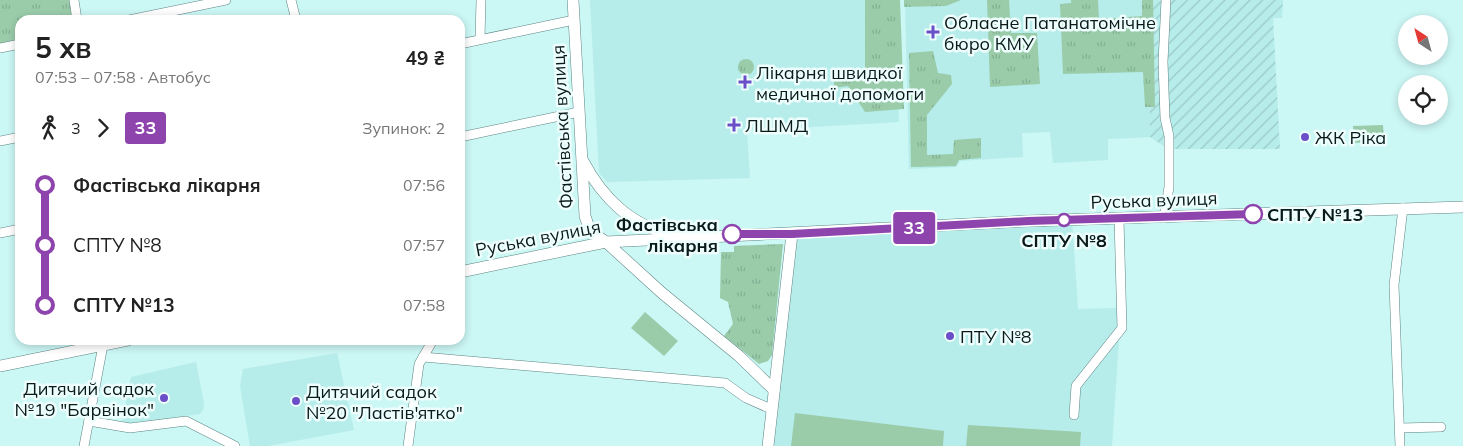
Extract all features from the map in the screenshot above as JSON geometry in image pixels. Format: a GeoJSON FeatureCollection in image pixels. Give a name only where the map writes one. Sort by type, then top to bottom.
{"type":"FeatureCollection","features":[{"type":"Feature","properties":{"kind":"main road","name":"Фастівська вулиця"},"geometry":{"type":"LineString","coordinates":[[573,0],[585,216],[590,231],[606,242],[662,293],[739,356],[774,390]]}},
{"type":"Feature","properties":{"kind":"main road"},"geometry":{"type":"LineString","coordinates":[[581,157],[593,179],[616,207],[648,226],[666,233],[689,237]]}},
{"type":"Feature","properties":{"kind":"main road","name":"Руська вулиця"},"geometry":{"type":"LineString","coordinates":[[465,271],[606,242],[988,223],[1463,207]]}},
{"type":"Feature","properties":{"kind":"main road"},"geometry":{"type":"LineString","coordinates":[[768,446],[792,234]]}},
{"type":"Feature","properties":{"kind":"main road"},"geometry":{"type":"LineString","coordinates":[[0,366],[103,345]]}},
{"type":"Feature","properties":{"kind":"street"},"geometry":{"type":"LineString","coordinates":[[74,0],[77,15]]}},
{"type":"Feature","properties":{"kind":"street"},"geometry":{"type":"LineString","coordinates":[[153,15],[226,0]]}},
{"type":"Feature","properties":{"kind":"street"},"geometry":{"type":"LineString","coordinates":[[291,0],[295,15]]}},
{"type":"Feature","properties":{"kind":"street"},"geometry":{"type":"LineString","coordinates":[[480,39],[481,0]]}},
{"type":"Feature","properties":{"kind":"street"},"geometry":{"type":"LineString","coordinates":[[1164,218],[1169,187],[1170,136],[1165,118],[1163,62],[1166,0]]}},
{"type":"Feature","properties":{"kind":"street"},"geometry":{"type":"LineString","coordinates":[[465,43],[574,20]]}},
{"type":"Feature","properties":{"kind":"street"},"geometry":{"type":"LineString","coordinates":[[0,48],[15,45]]}},
{"type":"Feature","properties":{"kind":"street"},"geometry":{"type":"LineString","coordinates":[[465,135],[579,112]]}},
{"type":"Feature","properties":{"kind":"street"},"geometry":{"type":"LineString","coordinates":[[0,141],[15,138]]}},
{"type":"Feature","properties":{"kind":"street"},"geometry":{"type":"LineString","coordinates":[[1400,446],[1394,286],[1404,208]]}},
{"type":"Feature","properties":{"kind":"street"},"geometry":{"type":"LineString","coordinates":[[1074,415],[1076,386],[1122,328],[1119,219]]}},
{"type":"Feature","properties":{"kind":"street"},"geometry":{"type":"LineString","coordinates":[[0,234],[15,230]]}},
{"type":"Feature","properties":{"kind":"street"},"geometry":{"type":"LineString","coordinates":[[84,446],[103,345]]}},
{"type":"Feature","properties":{"kind":"street"},"geometry":{"type":"LineString","coordinates":[[408,446],[419,364],[430,345]]}},
{"type":"Feature","properties":{"kind":"street"},"geometry":{"type":"LineString","coordinates":[[423,357],[725,383],[746,398],[771,410]]}},
{"type":"Feature","properties":{"kind":"street"},"geometry":{"type":"LineString","coordinates":[[89,421],[130,428],[186,421],[235,446]]}},
{"type":"Feature","properties":{"kind":"street"},"geometry":{"type":"LineString","coordinates":[[1400,428],[1441,426]]}},
{"type":"Feature","properties":{"kind":"shaded area","name":"Лікарня швидкої медичної допомоги"},"geometry":{"type":"Polygon","coordinates":[[[590,0],[894,0],[899,122],[747,131],[750,178],[607,182],[599,173],[590,0]]]}},
{"type":"Feature","properties":{"kind":"shaded area"},"geometry":{"type":"Polygon","coordinates":[[[905,0],[1149,0],[1150,137],[1108,139],[1108,160],[1053,163],[1050,132],[1022,133],[1023,157],[960,161],[956,167],[909,169],[905,0]]]}},
{"type":"Feature","properties":{"kind":"shaded area"},"geometry":{"type":"Polygon","coordinates":[[[1149,0],[1283,0],[1282,18],[1273,18],[1280,149],[1168,149],[1150,137],[1149,0]]]}},
{"type":"Feature","properties":{"kind":"shaded area","name":"ПТУ №8"},"geometry":{"type":"Polygon","coordinates":[[[1072,219],[1078,309],[1121,308],[1112,446],[767,446],[792,234],[1072,219]]]}},
{"type":"Feature","properties":{"kind":"shaded area","name":"Дитячий садок №20 \"Ластів'ятко\""},"geometry":{"type":"Polygon","coordinates":[[[337,353],[354,430],[268,446],[250,446],[240,386],[243,369],[337,353]]]}},
{"type":"Feature","properties":{"kind":"shaded area","name":"Дитячий садок №19 \"Барвінок\""},"geometry":{"type":"Polygon","coordinates":[[[196,362],[204,404],[200,414],[130,424],[122,423],[131,377],[196,362]]]}},
{"type":"Feature","properties":{"kind":"green space"},"geometry":{"type":"Polygon","coordinates":[[[0,0],[74,0],[77,15],[15,15],[15,45],[0,48],[0,0]]]}},
{"type":"Feature","properties":{"kind":"green space"},"geometry":{"type":"Polygon","coordinates":[[[865,0],[900,0],[904,109],[865,112],[848,86],[834,88],[834,80],[865,77],[865,0]]]}},
{"type":"Feature","properties":{"kind":"green space"},"geometry":{"type":"Polygon","coordinates":[[[904,0],[961,0],[946,6],[904,7],[904,0]]]}},
{"type":"Feature","properties":{"kind":"green space"},"geometry":{"type":"Polygon","coordinates":[[[987,0],[1009,0],[1011,33],[1037,33],[1040,84],[990,87],[987,0]]]}},
{"type":"Feature","properties":{"kind":"green space"},"geometry":{"type":"Polygon","coordinates":[[[1071,0],[1098,0],[1099,19],[1142,16],[1142,0],[1153,0],[1155,107],[1145,107],[1143,72],[1063,74],[1060,4],[1071,3],[1071,0]]]}},
{"type":"Feature","properties":{"kind":"green space"},"geometry":{"type":"Polygon","coordinates":[[[933,51],[938,73],[951,75],[952,84],[927,115],[927,155],[953,154],[954,140],[981,138],[981,158],[959,160],[956,166],[911,167],[909,53],[933,51]]]}},
{"type":"Feature","properties":{"kind":"green space"},"geometry":{"type":"Polygon","coordinates":[[[743,59],[749,59],[754,64],[752,73],[743,75],[738,70],[738,64],[743,59]]]}},
{"type":"Feature","properties":{"kind":"green space"},"geometry":{"type":"Polygon","coordinates":[[[1383,125],[1384,141],[1354,143],[1353,126],[1383,125]]]}},
{"type":"Feature","properties":{"kind":"green space"},"geometry":{"type":"Polygon","coordinates":[[[783,244],[772,355],[768,361],[759,364],[724,336],[733,324],[728,302],[720,298],[721,252],[734,252],[734,246],[783,244]]]}},
{"type":"Feature","properties":{"kind":"green space"},"geometry":{"type":"Polygon","coordinates":[[[645,312],[678,341],[664,356],[631,328],[645,312]]]}},
{"type":"Feature","properties":{"kind":"green space"},"geometry":{"type":"Polygon","coordinates":[[[795,413],[944,431],[943,446],[791,446],[795,413]]]}},
{"type":"Feature","properties":{"kind":"green space"},"geometry":{"type":"Polygon","coordinates":[[[968,425],[1081,432],[1080,446],[966,446],[968,425]]]}},
{"type":"Feature","properties":{"kind":"bus line","name":"33"},"geometry":{"type":"LineString","coordinates":[[732,234],[792,234],[1028,221],[1253,214]]}},
{"type":"Feature","properties":{"kind":"place","name":"Обласне Патанатомічне бюро КМУ"},"geometry":{"type":"Point","coordinates":[933,32]}},
{"type":"Feature","properties":{"kind":"place","name":"Лікарня швидкої медичної допомоги"},"geometry":{"type":"Point","coordinates":[745,82]}},
{"type":"Feature","properties":{"kind":"place","name":"ЛШМД"},"geometry":{"type":"Point","coordinates":[734,125]}},
{"type":"Feature","properties":{"kind":"place","name":"ЖК Ріка"},"geometry":{"type":"Point","coordinates":[1305,137]}},
{"type":"Feature","properties":{"kind":"place","name":"СПТУ №13"},"geometry":{"type":"Point","coordinates":[1253,214]}},
{"type":"Feature","properties":{"kind":"place","name":"СПТУ №8"},"geometry":{"type":"Point","coordinates":[1064,220]}},
{"type":"Feature","properties":{"kind":"place","name":"Фастівська лікарня"},"geometry":{"type":"Point","coordinates":[732,234]}},
{"type":"Feature","properties":{"kind":"place","name":"ПТУ №8"},"geometry":{"type":"Point","coordinates":[950,336]}},
{"type":"Feature","properties":{"kind":"place","name":"Дитячий садок №19 \"Барвінок\""},"geometry":{"type":"Point","coordinates":[164,398]}},
{"type":"Feature","properties":{"kind":"place","name":"Дитячий садок №20 \"Ластів'ятко\""},"geometry":{"type":"Point","coordinates":[296,401]}}]}
